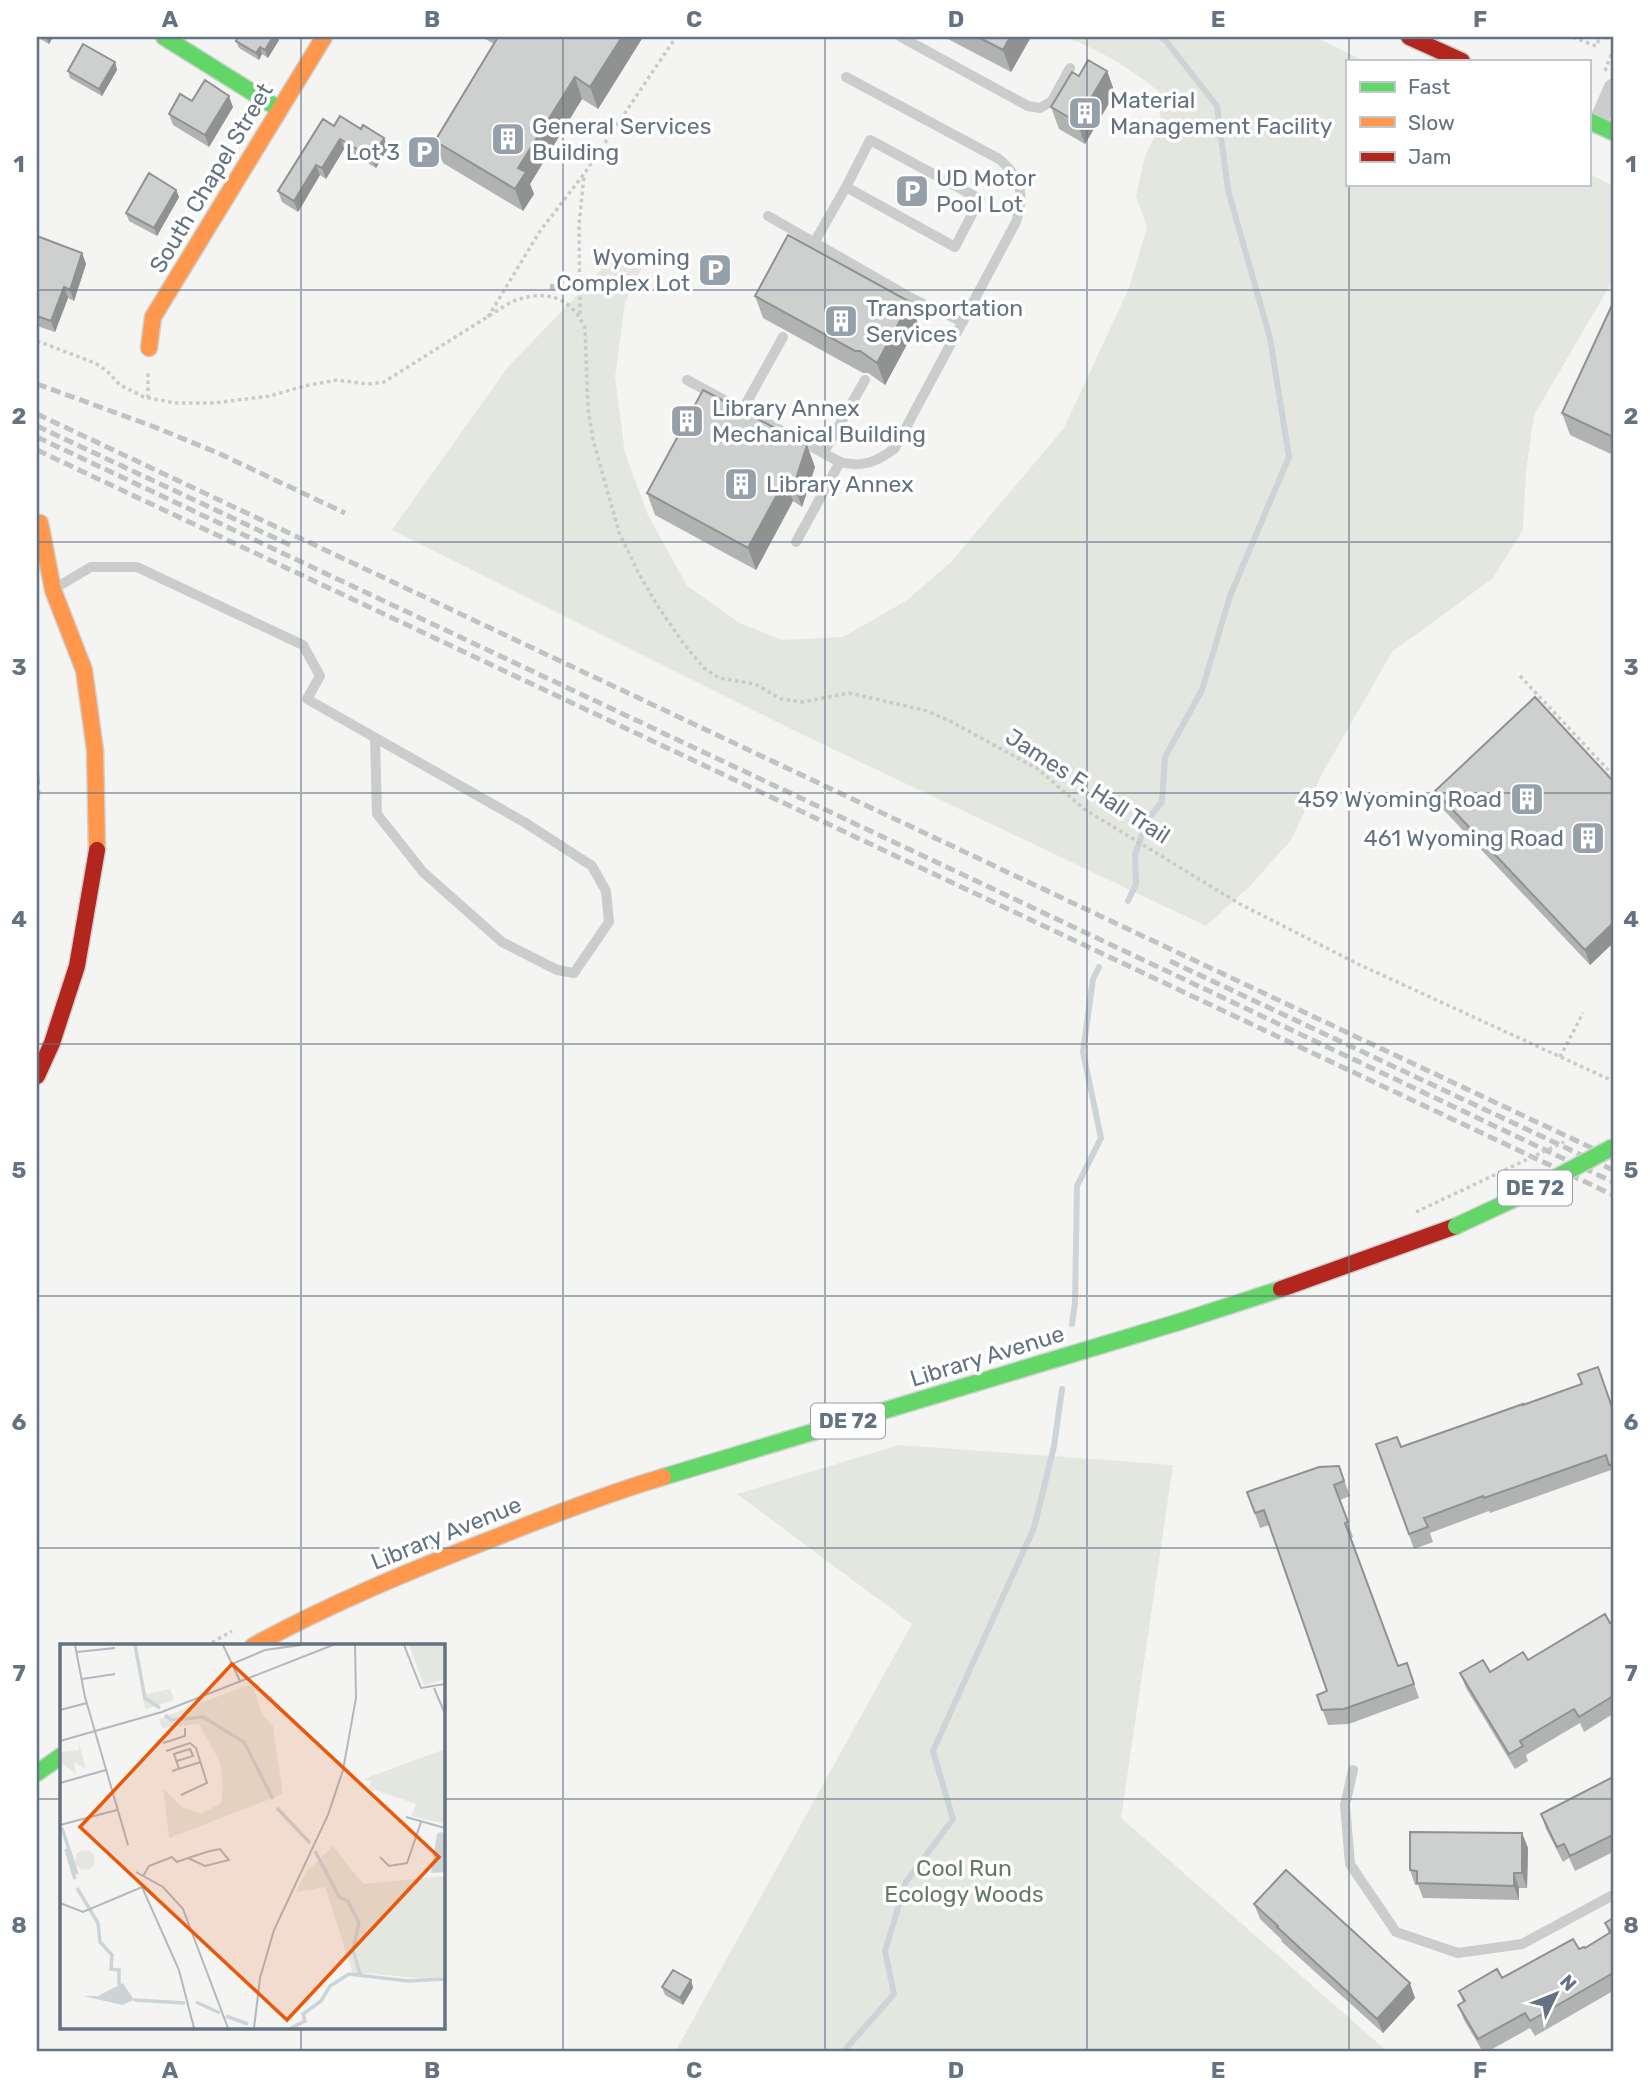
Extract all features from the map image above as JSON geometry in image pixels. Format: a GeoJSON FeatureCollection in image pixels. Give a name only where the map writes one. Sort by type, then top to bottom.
{"type":"FeatureCollection","features":[{"type":"Feature","properties":{"kind":"main road"},"geometry":{"type":"LineString","coordinates":[[164,37],[279,109]]}},
{"type":"Feature","properties":{"kind":"main road","name":"South Chapel Street"},"geometry":{"type":"LineString","coordinates":[[149,348],[153,317],[324,37]]}},
{"type":"Feature","properties":{"kind":"main road"},"geometry":{"type":"LineString","coordinates":[[1409,37],[1460,60]]}},
{"type":"Feature","properties":{"kind":"main road"},"geometry":{"type":"LineString","coordinates":[[37,1076],[52,1043],[77,966],[97,857],[95,750],[84,670],[54,590],[40,523]]}},
{"type":"Feature","properties":{"kind":"main road","name":"Library Avenue"},"geometry":{"type":"LineString","coordinates":[[257,1644],[297,1622],[421,1566],[609,1493],[1179,1322],[1320,1276],[1456,1226],[1525,1194],[1613,1147]]}},
{"type":"Feature","properties":{"kind":"main road"},"geometry":{"type":"LineString","coordinates":[[37,1773],[60,1757]]}},
{"type":"Feature","properties":{"kind":"street"},"geometry":{"type":"LineString","coordinates":[[1600,126],[1613,88]]}},
{"type":"Feature","properties":{"kind":"lane"},"geometry":{"type":"LineString","coordinates":[[901,37],[1028,106],[1040,108],[1052,101],[1070,68]]}},
{"type":"Feature","properties":{"kind":"lane"},"geometry":{"type":"LineString","coordinates":[[687,380],[840,462],[851,465],[867,464],[881,459],[895,448],[1016,222],[1020,211],[1020,185],[1011,169],[999,159],[846,77]]}},
{"type":"Feature","properties":{"kind":"lane"},"geometry":{"type":"LineString","coordinates":[[814,243],[870,140],[980,199],[955,247],[846,187]]}},
{"type":"Feature","properties":{"kind":"lane"},"geometry":{"type":"LineString","coordinates":[[768,216],[913,299],[962,322]]}},
{"type":"Feature","properties":{"kind":"lane"},"geometry":{"type":"LineString","coordinates":[[743,409],[783,337]]}},
{"type":"Feature","properties":{"kind":"lane"},"geometry":{"type":"LineString","coordinates":[[824,452],[865,380]]}},
{"type":"Feature","properties":{"kind":"lane"},"geometry":{"type":"LineString","coordinates":[[796,542],[840,462]]}},
{"type":"Feature","properties":{"kind":"lane"},"geometry":{"type":"LineString","coordinates":[[54,590],[91,567],[137,567],[303,645],[320,676],[307,699],[524,822],[592,866],[606,891],[609,922],[575,973],[557,970],[502,942],[423,872],[377,814],[375,738]]}},
{"type":"Feature","properties":{"kind":"lane"},"geometry":{"type":"LineString","coordinates":[[1353,1770],[1345,1805],[1350,1864],[1396,1931],[1458,1953],[1522,1944],[1613,1895]]}},
{"type":"Feature","properties":{"kind":"path"},"geometry":{"type":"LineString","coordinates":[[487,319],[540,232],[584,174],[676,37]]}},
{"type":"Feature","properties":{"kind":"path"},"geometry":{"type":"LineString","coordinates":[[1573,37],[1596,46],[1603,37],[1613,40]]}},
{"type":"Feature","properties":{"kind":"path","name":"James F. Hall Trail"},"geometry":{"type":"LineString","coordinates":[[584,174],[579,225],[580,316],[585,328],[588,409],[593,440],[619,532],[638,572],[657,605],[704,668],[719,678],[755,684],[781,699],[803,702],[849,692],[924,710],[1038,769],[1084,809],[1240,904],[1358,964],[1613,1081]]}},
{"type":"Feature","properties":{"kind":"path"},"geometry":{"type":"LineString","coordinates":[[37,341],[95,363],[120,385],[148,398],[175,403],[214,403],[270,396],[337,380],[368,384],[384,382],[511,302],[535,295],[559,299],[580,316]]}},
{"type":"Feature","properties":{"kind":"path"},"geometry":{"type":"LineString","coordinates":[[148,398],[149,348]]}},
{"type":"Feature","properties":{"kind":"path"},"geometry":{"type":"LineString","coordinates":[[1520,676],[1613,775]]}},
{"type":"Feature","properties":{"kind":"path"},"geometry":{"type":"LineString","coordinates":[[1560,1057],[1583,1013]]}},
{"type":"Feature","properties":{"kind":"path"},"geometry":{"type":"LineString","coordinates":[[1416,1212],[1566,1141]]}},
{"type":"Feature","properties":{"kind":"green space"},"geometry":{"type":"Polygon","coordinates":[[[1064,37],[1315,37],[1362,60],[1346,60],[1346,186],[1590,186],[1590,174],[1613,186],[1613,280],[1534,415],[1526,471],[1523,530],[1492,579],[1392,652],[1322,774],[1291,840],[1250,886],[1206,926],[795,731],[392,530],[507,368],[609,262],[635,249],[645,262],[625,302],[615,377],[625,453],[648,515],[687,586],[740,623],[782,640],[843,637],[906,601],[951,562],[1064,428],[1129,288],[1147,227],[1136,196],[1145,156],[1161,124],[1158,91],[1114,60],[1064,37]]]}},
{"type":"Feature","properties":{"kind":"green space","name":"Cool Run Ecology Woods"},"geometry":{"type":"Polygon","coordinates":[[[899,1445],[1173,1465],[1121,1818],[1388,2052],[675,2052],[912,1624],[737,1494],[899,1445]]]}},
{"type":"Feature","properties":{"kind":"building"},"geometry":{"type":"Polygon","coordinates":[[[238,37],[273,37],[265,50],[260,47],[256,53],[236,41],[238,37]]]}},
{"type":"Feature","properties":{"kind":"building","name":"General Services Building"},"geometry":{"type":"Polygon","coordinates":[[[498,37],[622,37],[590,87],[575,77],[518,168],[526,172],[515,189],[435,141],[498,37]]]}},
{"type":"Feature","properties":{"kind":"building"},"geometry":{"type":"Polygon","coordinates":[[[978,37],[1010,37],[1003,50],[978,37]]]}},
{"type":"Feature","properties":{"kind":"building"},"geometry":{"type":"Polygon","coordinates":[[[83,44],[115,62],[99,89],[68,71],[83,44]]]}},
{"type":"Feature","properties":{"kind":"building"},"geometry":{"type":"Polygon","coordinates":[[[1088,60],[1107,71],[1077,122],[1051,107],[1072,72],[1079,76],[1088,60]]]}},
{"type":"Feature","properties":{"kind":"building"},"geometry":{"type":"Polygon","coordinates":[[[205,80],[229,96],[205,135],[169,114],[180,94],[192,101],[205,80]]]}},
{"type":"Feature","properties":{"kind":"building"},"geometry":{"type":"Polygon","coordinates":[[[340,116],[361,129],[363,125],[384,138],[372,158],[340,139],[322,168],[316,165],[294,201],[278,191],[323,119],[334,126],[340,116]]]}},
{"type":"Feature","properties":{"kind":"building"},"geometry":{"type":"Polygon","coordinates":[[[149,173],[176,190],[154,228],[126,213],[149,173]]]}},
{"type":"Feature","properties":{"kind":"building","name":"Transportation Services"},"geometry":{"type":"Polygon","coordinates":[[[788,235],[910,302],[877,363],[860,351],[855,351],[755,296],[788,235]]]}},
{"type":"Feature","properties":{"kind":"building"},"geometry":{"type":"Polygon","coordinates":[[[37,236],[82,253],[70,290],[64,287],[51,321],[37,316],[37,236]]]}},
{"type":"Feature","properties":{"kind":"building"},"geometry":{"type":"Polygon","coordinates":[[[1613,303],[1613,437],[1562,413],[1613,303]]]}},
{"type":"Feature","properties":{"kind":"building","name":"Library Annex"},"geometry":{"type":"Polygon","coordinates":[[[703,390],[807,445],[794,485],[785,480],[748,548],[647,493],[703,390]]]}},
{"type":"Feature","properties":{"kind":"building"},"geometry":{"type":"Polygon","coordinates":[[[1535,697],[1613,781],[1613,923],[1585,950],[1435,791],[1535,697]]]}},
{"type":"Feature","properties":{"kind":"building"},"geometry":{"type":"Polygon","coordinates":[[[1598,1367],[1613,1410],[1613,1464],[1609,1465],[1606,1455],[1484,1498],[1483,1496],[1424,1518],[1428,1527],[1409,1534],[1376,1444],[1397,1437],[1401,1447],[1523,1405],[1582,1384],[1578,1374],[1598,1367]]]}},
{"type":"Feature","properties":{"kind":"building"},"geometry":{"type":"Polygon","coordinates":[[[1339,1466],[1344,1481],[1334,1485],[1348,1522],[1345,1523],[1398,1666],[1407,1663],[1414,1684],[1344,1709],[1322,1710],[1317,1695],[1327,1691],[1264,1510],[1255,1513],[1247,1492],[1319,1467],[1339,1466]]]}},
{"type":"Feature","properties":{"kind":"building"},"geometry":{"type":"Polygon","coordinates":[[[1605,1614],[1610,1623],[1613,1621],[1613,1696],[1579,1717],[1574,1709],[1520,1741],[1523,1746],[1509,1754],[1460,1673],[1483,1660],[1490,1672],[1523,1652],[1528,1660],[1605,1614]]]}},
{"type":"Feature","properties":{"kind":"building"},"geometry":{"type":"Polygon","coordinates":[[[1613,1777],[1613,1835],[1570,1856],[1564,1844],[1557,1847],[1541,1814],[1613,1777]]]}},
{"type":"Feature","properties":{"kind":"building"},"geometry":{"type":"Polygon","coordinates":[[[1410,1832],[1522,1833],[1522,1873],[1514,1873],[1514,1886],[1417,1883],[1417,1871],[1410,1870],[1410,1832]]]}},
{"type":"Feature","properties":{"kind":"building"},"geometry":{"type":"Polygon","coordinates":[[[1286,1870],[1410,1983],[1377,2019],[1254,1904],[1286,1870]]]}},
{"type":"Feature","properties":{"kind":"building"},"geometry":{"type":"Polygon","coordinates":[[[1613,1918],[1613,1973],[1530,2021],[1525,2013],[1478,2039],[1458,2005],[1465,2001],[1459,1991],[1497,1969],[1502,1978],[1573,1939],[1579,1949],[1585,1948],[1611,1932],[1605,1923],[1613,1918]]]}},
{"type":"Feature","properties":{"kind":"building"},"geometry":{"type":"Polygon","coordinates":[[[673,1970],[691,1980],[680,1998],[662,1987],[673,1970]]]}},
{"type":"Feature","properties":{"kind":"waterway"},"geometry":{"type":"LineString","coordinates":[[1128,901],[1136,884],[1135,855],[1147,820],[1162,802],[1165,757],[1202,690],[1230,596],[1289,457],[1270,338],[1228,190],[1217,106],[1160,37]]}},
{"type":"Feature","properties":{"kind":"waterway"},"geometry":{"type":"LineString","coordinates":[[1072,1324],[1075,1303],[1077,1186],[1101,1138],[1083,1052],[1093,979],[1099,967]]}},
{"type":"Feature","properties":{"kind":"waterway"},"geometry":{"type":"LineString","coordinates":[[843,2052],[894,1994],[885,1951],[906,1882],[953,1819],[933,1751],[1034,1528],[1054,1446],[1062,1389]]}},
{"type":"Feature","properties":{"kind":"railway"},"geometry":{"type":"LineString","coordinates":[[552,290],[553,284]]}},
{"type":"Feature","properties":{"kind":"railway"},"geometry":{"type":"LineString","coordinates":[[37,384],[218,453],[345,513]]}},
{"type":"Feature","properties":{"kind":"railway"},"geometry":{"type":"LineString","coordinates":[[37,414],[1613,1158]]}},
{"type":"Feature","properties":{"kind":"railway"},"geometry":{"type":"LineString","coordinates":[[37,426],[290,545]]}},
{"type":"Feature","properties":{"kind":"railway"},"geometry":{"type":"LineString","coordinates":[[37,437],[1613,1182]]}},
{"type":"Feature","properties":{"kind":"railway"},"geometry":{"type":"LineString","coordinates":[[37,450],[1613,1195]]}},
{"type":"Feature","properties":{"kind":"railway"},"geometry":{"type":"LineString","coordinates":[[37,775],[37,805]]}},
{"type":"Feature","properties":{"kind":"railway"},"geometry":{"type":"LineString","coordinates":[[1170,961],[1613,1170]]}},
{"type":"Feature","properties":{"kind":"traffic: fast"},"geometry":{"type":"LineString","coordinates":[[164,37],[279,109]]}},
{"type":"Feature","properties":{"kind":"traffic: fast"},"geometry":{"type":"LineString","coordinates":[[1590,121],[1613,132]]}},
{"type":"Feature","properties":{"kind":"traffic: fast"},"geometry":{"type":"LineString","coordinates":[[1456,1226],[1525,1194],[1613,1147]]}},
{"type":"Feature","properties":{"kind":"traffic: fast"},"geometry":{"type":"LineString","coordinates":[[663,1477],[1281,1289]]}},
{"type":"Feature","properties":{"kind":"traffic: fast"},"geometry":{"type":"LineString","coordinates":[[37,1773],[60,1757]]}},
{"type":"Feature","properties":{"kind":"traffic: slow"},"geometry":{"type":"LineString","coordinates":[[149,348],[153,317],[324,37]]}},
{"type":"Feature","properties":{"kind":"traffic: slow"},"geometry":{"type":"LineString","coordinates":[[40,523],[53,590],[84,670],[95,750],[97,850]]}},
{"type":"Feature","properties":{"kind":"traffic: slow"},"geometry":{"type":"LineString","coordinates":[[257,1644],[312,1615],[404,1574],[559,1513],[663,1477]]}},
{"type":"Feature","properties":{"kind":"traffic: jam"},"geometry":{"type":"LineString","coordinates":[[1409,37],[1460,60]]}},
{"type":"Feature","properties":{"kind":"traffic: jam"},"geometry":{"type":"LineString","coordinates":[[37,1076],[52,1043],[77,966],[97,850]]}},
{"type":"Feature","properties":{"kind":"traffic: jam"},"geometry":{"type":"LineString","coordinates":[[1281,1289],[1456,1226]]}},
{"type":"Feature","properties":{"kind":"place","name":"Material Management Facility"},"geometry":{"type":"Point","coordinates":[1085,113]}},
{"type":"Feature","properties":{"kind":"place","name":"General Services Building"},"geometry":{"type":"Point","coordinates":[508,139]}},
{"type":"Feature","properties":{"kind":"place","name":"Lot 3"},"geometry":{"type":"Point","coordinates":[424,152]}},
{"type":"Feature","properties":{"kind":"place","name":"UD Motor Pool Lot"},"geometry":{"type":"Point","coordinates":[912,191]}},
{"type":"Feature","properties":{"kind":"place","name":"Wyoming Complex Lot"},"geometry":{"type":"Point","coordinates":[715,270]}},
{"type":"Feature","properties":{"kind":"place","name":"Transportation Services"},"geometry":{"type":"Point","coordinates":[841,321]}},
{"type":"Feature","properties":{"kind":"place","name":"Library Annex Mechanical Building"},"geometry":{"type":"Point","coordinates":[687,421]}},
{"type":"Feature","properties":{"kind":"place","name":"Library Annex"},"geometry":{"type":"Point","coordinates":[741,484]}},
{"type":"Feature","properties":{"kind":"place","name":"459 Wyoming Road"},"geometry":{"type":"Point","coordinates":[1527,799]}},
{"type":"Feature","properties":{"kind":"place","name":"461 Wyoming Road"},"geometry":{"type":"Point","coordinates":[1588,838]}}]}
